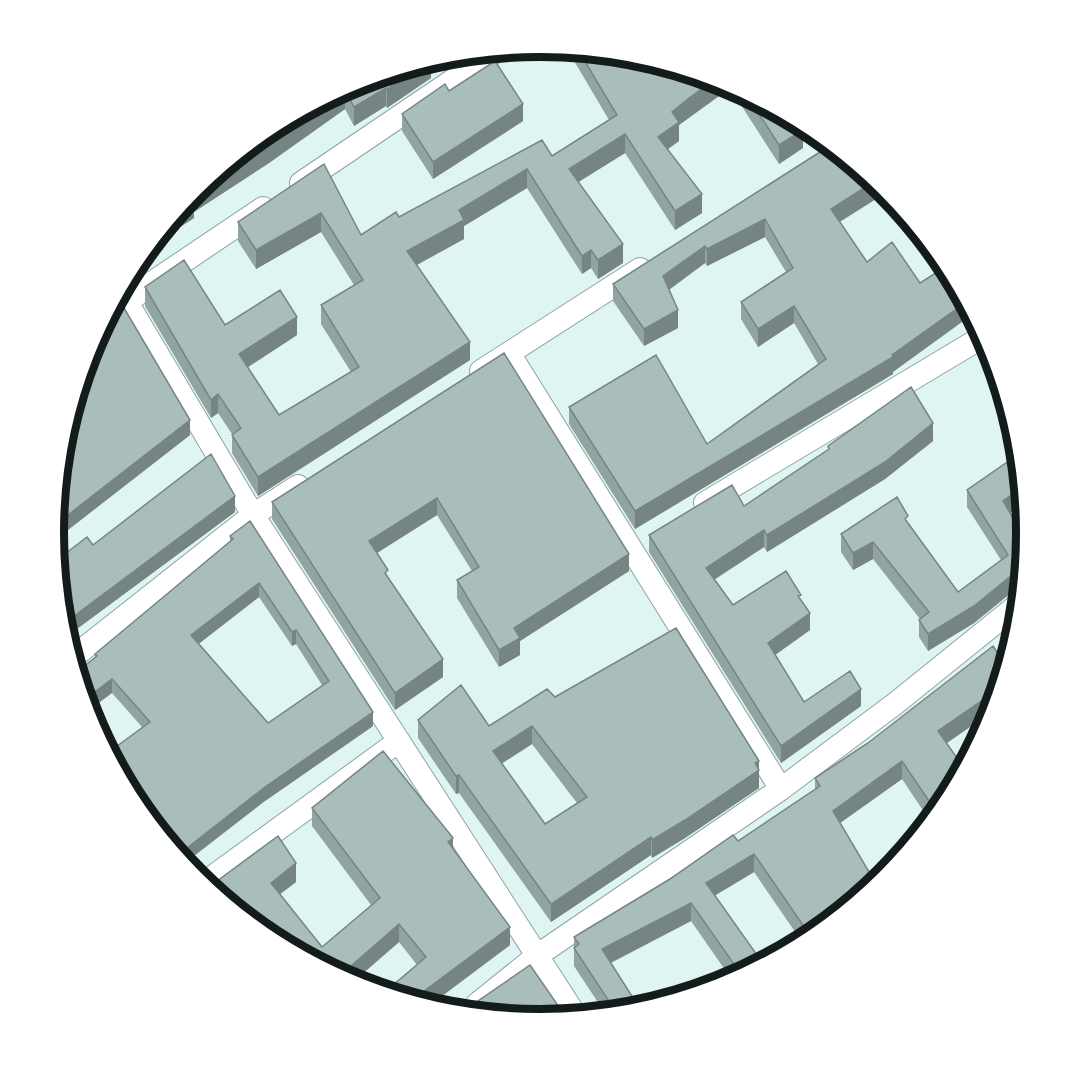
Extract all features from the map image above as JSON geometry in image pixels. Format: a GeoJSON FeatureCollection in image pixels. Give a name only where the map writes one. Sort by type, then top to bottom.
{"type":"FeatureCollection","features":[{"type":"Feature","properties":{"kind":"street"},"geometry":{"type":"LineString","coordinates":[[128,295],[150,284],[482,61]]}},
{"type":"Feature","properties":{"kind":"street"},"geometry":{"type":"LineString","coordinates":[[459,384],[660,256]]}},
{"type":"Feature","properties":{"kind":"street"},"geometry":{"type":"LineString","coordinates":[[126,300],[253,515],[571,1008]]}},
{"type":"Feature","properties":{"kind":"street"},"geometry":{"type":"LineString","coordinates":[[690,512],[976,341]]}},
{"type":"Feature","properties":{"kind":"street"},"geometry":{"type":"LineString","coordinates":[[509,353],[781,789]]}},
{"type":"Feature","properties":{"kind":"street"},"geometry":{"type":"LineString","coordinates":[[80,652],[253,515],[312,477]]}},
{"type":"Feature","properties":{"kind":"street"},"geometry":{"type":"LineString","coordinates":[[629,548],[650,536]]}},
{"type":"Feature","properties":{"kind":"street"},"geometry":{"type":"LineString","coordinates":[[475,1005],[538,955],[781,789],[896,703],[1009,612]]}},
{"type":"Feature","properties":{"kind":"street"},"geometry":{"type":"LineString","coordinates":[[212,877],[399,741]]}},
{"type":"Feature","properties":{"kind":"building"},"geometry":{"type":"Polygon","coordinates":[[[583,59],[633,66],[705,86],[672,112],[679,122],[658,137],[702,194],[675,211],[625,134],[569,169],[623,244],[598,260],[591,250],[582,256],[527,169],[459,210],[464,220],[407,251],[470,342],[258,477],[232,435],[241,428],[218,394],[211,400],[145,287],[184,260],[225,325],[280,290],[297,317],[239,354],[279,415],[359,367],[321,305],[363,280],[321,213],[256,250],[238,222],[324,164],[361,235],[396,212],[399,217],[542,140],[552,156],[617,115],[583,59]]]}},
{"type":"Feature","properties":{"kind":"building"},"geometry":{"type":"Polygon","coordinates":[[[495,61],[523,104],[433,162],[402,114],[445,84],[449,91],[495,61]]]}},
{"type":"Feature","properties":{"kind":"building"},"geometry":{"type":"Polygon","coordinates":[[[406,76],[387,89],[354,107],[349,97],[406,76]]]}},
{"type":"Feature","properties":{"kind":"building"},"geometry":{"type":"Polygon","coordinates":[[[755,108],[798,133],[779,145],[755,108]]]}},
{"type":"Feature","properties":{"kind":"building"},"geometry":{"type":"Polygon","coordinates":[[[293,127],[269,144],[246,159],[293,127]]]}},
{"type":"Feature","properties":{"kind":"building"},"geometry":{"type":"Polygon","coordinates":[[[823,150],[866,186],[831,209],[867,262],[892,242],[920,283],[938,272],[959,307],[892,355],[893,357],[635,511],[569,407],[656,355],[707,444],[826,359],[794,306],[758,329],[741,302],[793,268],[765,219],[707,249],[705,246],[663,276],[678,310],[644,329],[613,284],[823,150]]]}},
{"type":"Feature","properties":{"kind":"building"},"geometry":{"type":"Polygon","coordinates":[[[124,308],[190,420],[65,517],[69,471],[81,410],[101,351],[119,312],[124,308]]]}},
{"type":"Feature","properties":{"kind":"building"},"geometry":{"type":"Polygon","coordinates":[[[504,353],[629,554],[514,628],[520,638],[499,650],[457,580],[479,567],[437,498],[369,541],[388,570],[385,573],[443,659],[395,693],[272,502],[504,353]]]}},
{"type":"Feature","properties":{"kind":"building"},"geometry":{"type":"Polygon","coordinates":[[[911,387],[933,423],[885,462],[767,535],[764,530],[706,568],[733,605],[786,571],[801,595],[798,596],[810,613],[768,643],[804,702],[850,671],[861,689],[781,746],[649,535],[732,485],[744,506],[829,449],[828,446],[911,387]]]}},
{"type":"Feature","properties":{"kind":"building"},"geometry":{"type":"Polygon","coordinates":[[[211,454],[235,496],[73,617],[65,554],[87,537],[93,545],[211,454]]]}},
{"type":"Feature","properties":{"kind":"building"},"geometry":{"type":"Polygon","coordinates":[[[1010,460],[1014,493],[1003,501],[1016,522],[1014,574],[974,606],[928,634],[919,620],[929,612],[873,542],[853,553],[841,534],[897,497],[908,516],[905,519],[958,592],[1008,555],[967,490],[1010,460]]]}},
{"type":"Feature","properties":{"kind":"building"},"geometry":{"type":"Polygon","coordinates":[[[250,521],[373,712],[265,787],[185,849],[145,797],[116,747],[150,722],[112,679],[93,693],[84,666],[97,656],[95,654],[233,539],[230,536],[250,521]],[[259,583],[191,635],[268,723],[329,681],[296,630],[292,632],[259,583]]]}},
{"type":"Feature","properties":{"kind":"building"},"geometry":{"type":"Polygon","coordinates":[[[676,628],[759,761],[755,763],[759,770],[685,820],[652,840],[651,837],[551,904],[459,775],[456,776],[418,720],[461,685],[489,726],[547,689],[555,697],[676,628]],[[532,726],[493,751],[545,824],[587,797],[532,726]]]}},
{"type":"Feature","properties":{"kind":"building"},"geometry":{"type":"Polygon","coordinates":[[[993,646],[1000,657],[987,697],[938,731],[959,760],[931,804],[902,761],[833,811],[871,875],[805,929],[754,854],[706,883],[757,955],[736,967],[691,903],[602,949],[634,1000],[611,1004],[574,948],[579,944],[574,937],[670,879],[733,835],[738,841],[820,786],[815,778],[868,743],[993,646]]]}},
{"type":"Feature","properties":{"kind":"building"},"geometry":{"type":"Polygon","coordinates":[[[383,751],[453,838],[448,842],[510,927],[420,994],[392,986],[426,957],[399,924],[348,968],[302,945],[251,911],[217,881],[278,836],[296,863],[271,883],[322,947],[380,898],[312,808],[383,751]]]}},
{"type":"Feature","properties":{"kind":"building"},"geometry":{"type":"Polygon","coordinates":[[[530,965],[560,1008],[509,1008],[473,1004],[530,965]]]}}]}
